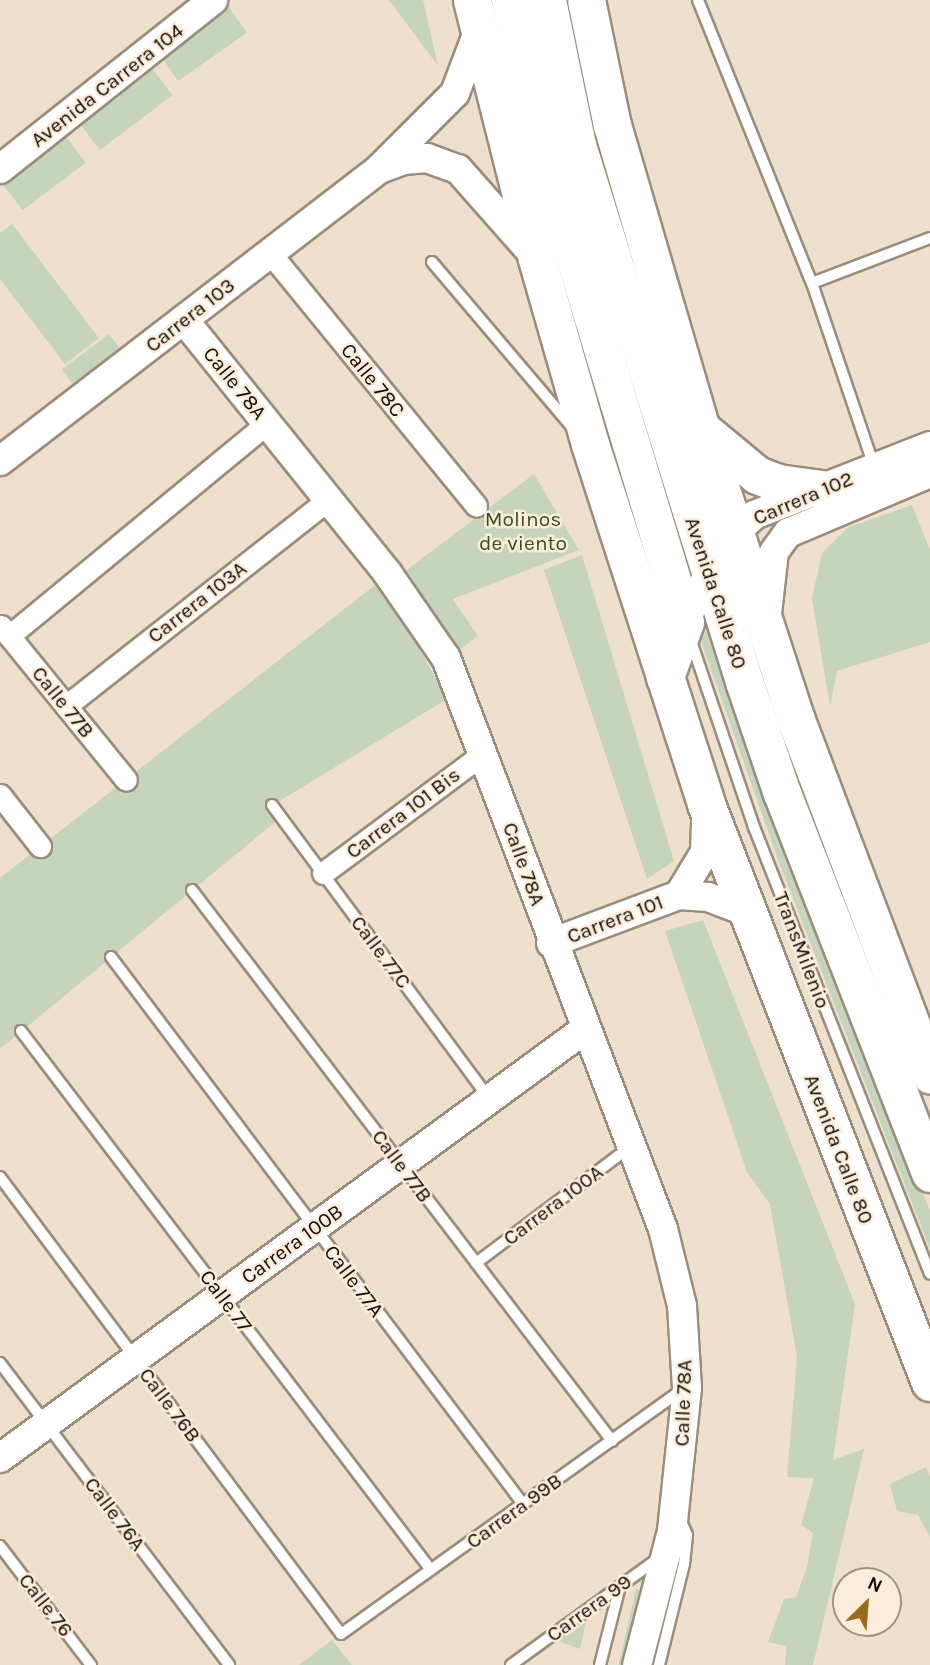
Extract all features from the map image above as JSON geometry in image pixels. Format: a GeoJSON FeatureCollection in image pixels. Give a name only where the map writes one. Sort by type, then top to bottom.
{"type":"FeatureCollection","features":[{"type":"Feature","properties":{"kind":"highway","name":"Avenida Calle 80"},"geometry":{"type":"LineString","coordinates":[[510,0],[557,199],[685,622],[665,677]]}},
{"type":"Feature","properties":{"kind":"highway","name":"Avenida Calle 80"},"geometry":{"type":"LineString","coordinates":[[547,0],[577,145],[709,572],[782,793],[930,1173]]}},
{"type":"Feature","properties":{"kind":"highway","name":"Avenida Calle 80"},"geometry":{"type":"LineString","coordinates":[[586,0],[612,125],[700,425],[835,829],[930,1075]]}},
{"type":"Feature","properties":{"kind":"highway","name":"Avenida Calle 80"},"geometry":{"type":"LineString","coordinates":[[476,14],[537,259],[590,444],[706,804],[922,1352],[930,1382]]}},
{"type":"Feature","properties":{"kind":"highway"},"geometry":{"type":"LineString","coordinates":[[700,425],[719,447],[757,475],[778,483],[822,489]]}},
{"type":"Feature","properties":{"kind":"street","name":"Avenida Carrera 104"},"geometry":{"type":"LineString","coordinates":[[0,169],[213,0]]}},
{"type":"Feature","properties":{"kind":"street","name":"Carrera 103"},"geometry":{"type":"LineString","coordinates":[[0,461],[379,169],[454,93],[476,14]]}},
{"type":"Feature","properties":{"kind":"street","name":"Carrera 103"},"geometry":{"type":"LineString","coordinates":[[379,169],[404,160],[426,158],[458,169],[537,259]]}},
{"type":"Feature","properties":{"kind":"street","name":"Calle 78C"},"geometry":{"type":"LineString","coordinates":[[270,253],[476,506]]}},
{"type":"Feature","properties":{"kind":"street","name":"Calle 78A"},"geometry":{"type":"LineString","coordinates":[[184,320],[329,499],[428,627],[461,690],[551,943],[631,1147],[674,1268],[682,1306],[687,1388],[677,1496],[667,1552],[637,1665]]}},
{"type":"Feature","properties":{"kind":"street"},"geometry":{"type":"LineString","coordinates":[[5,631],[267,423]]}},
{"type":"Feature","properties":{"kind":"street","name":"Carrera 102"},"geometry":{"type":"LineString","coordinates":[[685,622],[709,572],[736,532],[754,515],[930,446]]}},
{"type":"Feature","properties":{"kind":"street","name":"Carrera 102"},"geometry":{"type":"LineString","coordinates":[[767,631],[768,578],[774,552],[788,533],[930,473]]}},
{"type":"Feature","properties":{"kind":"street","name":"Carrera 103A"},"geometry":{"type":"LineString","coordinates":[[65,705],[329,499]]}},
{"type":"Feature","properties":{"kind":"street","name":"Calle 77B"},"geometry":{"type":"LineString","coordinates":[[5,631],[126,780]]}},
{"type":"Feature","properties":{"kind":"street","name":"Carrera 101 Bis"},"geometry":{"type":"LineString","coordinates":[[323,873],[484,753]]}},
{"type":"Feature","properties":{"kind":"street"},"geometry":{"type":"LineString","coordinates":[[0,795],[40,846]]}},
{"type":"Feature","properties":{"kind":"street","name":"Carrera 101"},"geometry":{"type":"LineString","coordinates":[[679,895],[705,852],[706,804]]}},
{"type":"Feature","properties":{"kind":"street","name":"Carrera 101"},"geometry":{"type":"LineString","coordinates":[[551,943],[679,895],[708,897],[747,912]]}},
{"type":"Feature","properties":{"kind":"street","name":"Carrera 100B"},"geometry":{"type":"LineString","coordinates":[[0,1458],[584,1030]]}},
{"type":"Feature","properties":{"kind":"lane"},"geometry":{"type":"LineString","coordinates":[[698,0],[812,283],[875,468]]}},
{"type":"Feature","properties":{"kind":"lane"},"geometry":{"type":"LineString","coordinates":[[812,283],[930,238]]}},
{"type":"Feature","properties":{"kind":"lane"},"geometry":{"type":"LineString","coordinates":[[432,262],[590,444]]}},
{"type":"Feature","properties":{"kind":"lane","name":"TransMilenio"},"geometry":{"type":"LineString","coordinates":[[685,622],[754,827],[930,1274]]}},
{"type":"Feature","properties":{"kind":"lane","name":"Calle 77C"},"geometry":{"type":"LineString","coordinates":[[272,805],[490,1099]]}},
{"type":"Feature","properties":{"kind":"lane","name":"Calle 77B"},"geometry":{"type":"LineString","coordinates":[[192,890],[612,1441]]}},
{"type":"Feature","properties":{"kind":"lane","name":"Calle 77A"},"geometry":{"type":"LineString","coordinates":[[111,957],[523,1504]]}},
{"type":"Feature","properties":{"kind":"lane","name":"Calle 77"},"geometry":{"type":"LineString","coordinates":[[21,1031],[431,1570]]}},
{"type":"Feature","properties":{"kind":"lane","name":"Carrera 100A"},"geometry":{"type":"LineString","coordinates":[[475,1263],[631,1147]]}},
{"type":"Feature","properties":{"kind":"lane","name":"Calle 76B"},"geometry":{"type":"LineString","coordinates":[[0,1177],[341,1634]]}},
{"type":"Feature","properties":{"kind":"lane","name":"Calle 76A"},"geometry":{"type":"LineString","coordinates":[[0,1363],[229,1665]]}},
{"type":"Feature","properties":{"kind":"lane","name":"Carrera 99B"},"geometry":{"type":"LineString","coordinates":[[341,1634],[687,1388]]}},
{"type":"Feature","properties":{"kind":"lane"},"geometry":{"type":"LineString","coordinates":[[659,1665],[684,1564],[687,1535],[677,1496]]}},
{"type":"Feature","properties":{"kind":"lane","name":"Calle 76"},"geometry":{"type":"LineString","coordinates":[[0,1546],[92,1665]]}},
{"type":"Feature","properties":{"kind":"lane","name":"Carrera 99"},"geometry":{"type":"LineString","coordinates":[[511,1665],[667,1552]]}},
{"type":"Feature","properties":{"kind":"lane"},"geometry":{"type":"LineString","coordinates":[[600,1665],[620,1586]]}},
{"type":"Feature","properties":{"kind":"green space"},"geometry":{"type":"Polygon","coordinates":[[[224,0],[247,33],[178,81],[155,48],[224,0]]]}},
{"type":"Feature","properties":{"kind":"green space"},"geometry":{"type":"Polygon","coordinates":[[[389,0],[423,0],[438,66],[389,0]]]}},
{"type":"Feature","properties":{"kind":"green space"},"geometry":{"type":"Polygon","coordinates":[[[149,64],[172,95],[100,150],[76,119],[149,64]]]}},
{"type":"Feature","properties":{"kind":"green space"},"geometry":{"type":"Polygon","coordinates":[[[64,134],[86,163],[23,210],[1,182],[64,134]]]}},
{"type":"Feature","properties":{"kind":"green space"},"geometry":{"type":"Polygon","coordinates":[[[12,224],[99,338],[65,364],[0,279],[0,233],[12,224]]]}},
{"type":"Feature","properties":{"kind":"green space"},"geometry":{"type":"Polygon","coordinates":[[[109,334],[122,351],[75,386],[62,370],[109,334]]]}},
{"type":"Feature","properties":{"kind":"green space","name":"Molinos de viento"},"geometry":{"type":"Polygon","coordinates":[[[534,474],[579,550],[453,599],[478,636],[458,651],[404,572],[534,474]]]}},
{"type":"Feature","properties":{"kind":"green space"},"geometry":{"type":"Polygon","coordinates":[[[912,505],[930,550],[930,642],[837,671],[830,706],[812,598],[822,553],[849,527],[912,505]]]}},
{"type":"Feature","properties":{"kind":"green space"},"geometry":{"type":"Polygon","coordinates":[[[582,555],[674,861],[647,879],[544,570],[582,555]]]}},
{"type":"Feature","properties":{"kind":"green space"},"geometry":{"type":"Polygon","coordinates":[[[375,585],[411,634],[447,699],[273,805],[281,817],[0,1049],[0,878],[375,585]]]}},
{"type":"Feature","properties":{"kind":"green space"},"geometry":{"type":"Polygon","coordinates":[[[711,622],[794,856],[930,1211],[930,1249],[781,868],[701,641],[711,622]]]}},
{"type":"Feature","properties":{"kind":"green space"},"geometry":{"type":"Polygon","coordinates":[[[703,920],[855,1304],[833,1460],[864,1449],[836,1567],[832,1567],[832,1585],[813,1665],[785,1665],[786,1646],[768,1642],[784,1599],[796,1597],[807,1567],[813,1533],[801,1525],[814,1478],[787,1477],[797,1357],[770,1204],[747,1172],[665,931],[703,920]]]}},
{"type":"Feature","properties":{"kind":"green space"},"geometry":{"type":"Polygon","coordinates":[[[926,1467],[930,1477],[930,1537],[918,1515],[897,1511],[890,1484],[926,1467]]]}},
{"type":"Feature","properties":{"kind":"green space"},"geometry":{"type":"Polygon","coordinates":[[[636,1589],[645,1591],[628,1665],[618,1665],[636,1589]]]}},
{"type":"Feature","properties":{"kind":"green space"},"geometry":{"type":"Polygon","coordinates":[[[588,1613],[580,1649],[552,1639],[588,1613]]]}},
{"type":"Feature","properties":{"kind":"green space"},"geometry":{"type":"Polygon","coordinates":[[[332,1640],[352,1665],[299,1665],[332,1640]]]}}]}
